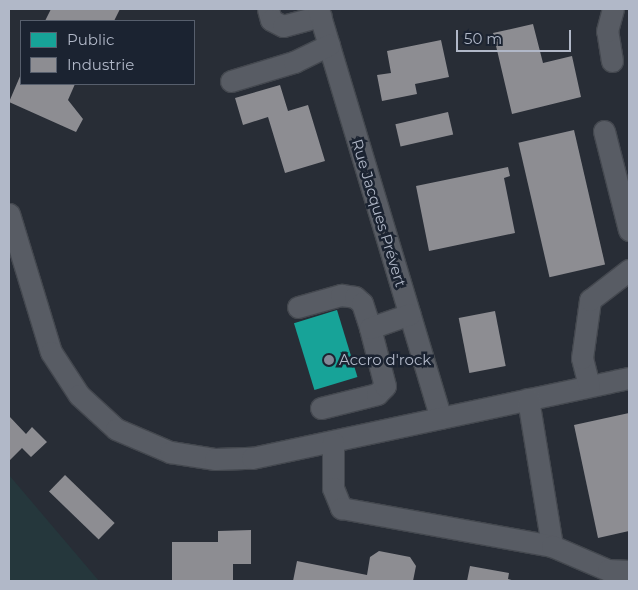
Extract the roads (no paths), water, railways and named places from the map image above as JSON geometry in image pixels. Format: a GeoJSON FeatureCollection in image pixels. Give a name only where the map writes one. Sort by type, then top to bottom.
{"type":"FeatureCollection","features":[{"type":"Feature","properties":{"kind":"street"},"geometry":{"type":"LineString","coordinates":[[268,9],[271,20],[283,26],[320,12]]}},
{"type":"Feature","properties":{"kind":"street"},"geometry":{"type":"LineString","coordinates":[[612,61],[607,31],[613,9]]}},
{"type":"Feature","properties":{"kind":"street","name":"Rue Jacques Prévert"},"geometry":{"type":"LineString","coordinates":[[320,12],[441,418]]}},
{"type":"Feature","properties":{"kind":"street"},"geometry":{"type":"LineString","coordinates":[[231,81],[294,62],[329,45]]}},
{"type":"Feature","properties":{"kind":"street"},"geometry":{"type":"LineString","coordinates":[[604,131],[629,230]]}},
{"type":"Feature","properties":{"kind":"street"},"geometry":{"type":"LineString","coordinates":[[9,214],[51,352],[79,395],[116,429],[170,452],[215,459],[252,458],[629,378]]}},
{"type":"Feature","properties":{"kind":"street"},"geometry":{"type":"LineString","coordinates":[[589,386],[582,358],[590,300],[629,270]]}},
{"type":"Feature","properties":{"kind":"street"},"geometry":{"type":"LineString","coordinates":[[298,307],[341,295],[355,297],[362,304],[385,386],[377,394],[321,408]]}},
{"type":"Feature","properties":{"kind":"street"},"geometry":{"type":"LineString","coordinates":[[370,328],[410,314]]}},
{"type":"Feature","properties":{"kind":"street"},"geometry":{"type":"LineString","coordinates":[[528,399],[552,546]]}},
{"type":"Feature","properties":{"kind":"street"},"geometry":{"type":"LineString","coordinates":[[333,442],[333,488],[341,508],[552,546],[608,570],[629,571]]}},
{"type":"Feature","properties":{"kind":"place","name":"Accro d'rock"},"geometry":{"type":"Point","coordinates":[329,360]}}]}
